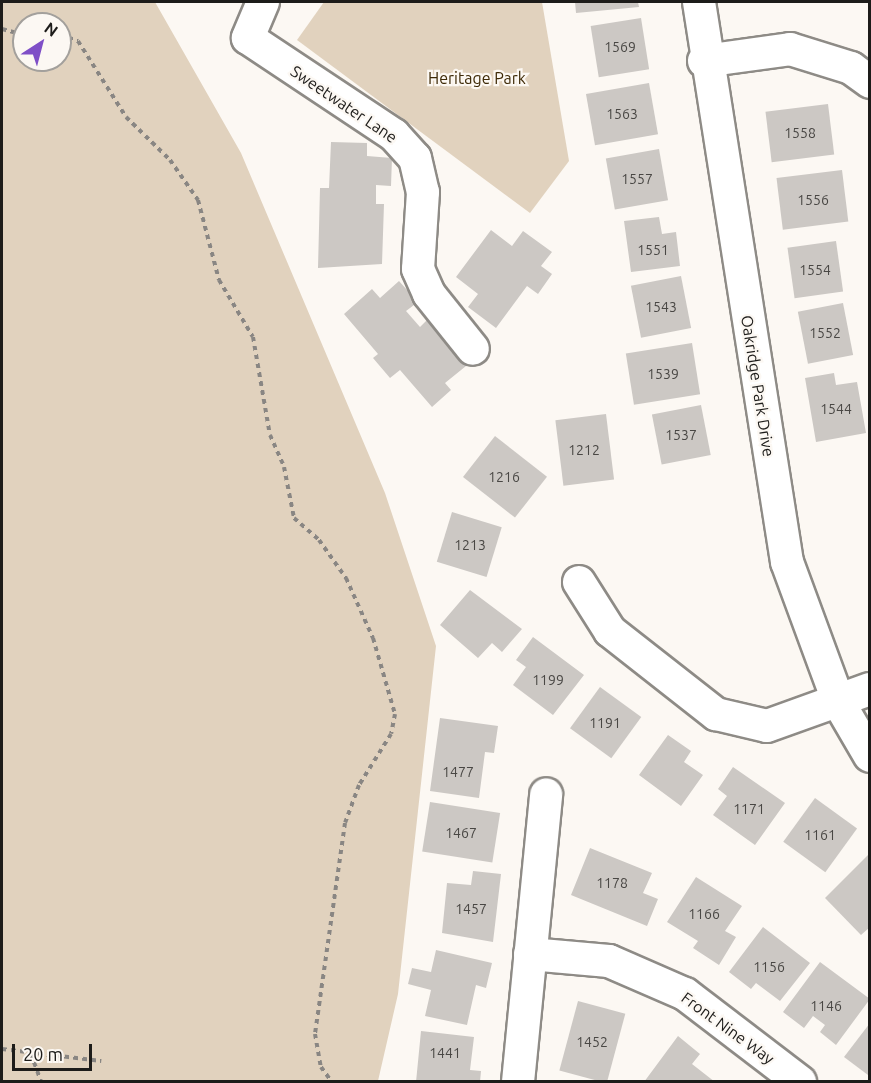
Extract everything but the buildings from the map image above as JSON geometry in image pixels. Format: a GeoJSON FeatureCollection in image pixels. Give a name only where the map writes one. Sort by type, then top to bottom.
{"type":"FeatureCollection","features":[{"type":"Feature","properties":{"kind":"street","name":"Sweetwater Lane"},"geometry":{"type":"LineString","coordinates":[[263,2],[248,38],[394,135],[415,158],[423,192],[418,269],[429,294],[473,349]]}},
{"type":"Feature","properties":{"kind":"street","name":"Oakridge Park Drive"},"geometry":{"type":"LineString","coordinates":[[699,2],[704,61],[787,562],[839,703],[870,756]]}},
{"type":"Feature","properties":{"kind":"street"},"geometry":{"type":"LineString","coordinates":[[704,61],[790,49],[851,68],[870,82]]}},
{"type":"Feature","properties":{"kind":"street"},"geometry":{"type":"LineString","coordinates":[[579,582],[610,630],[716,714],[767,726],[839,703],[870,689]]}},
{"type":"Feature","properties":{"kind":"street"},"geometry":{"type":"LineString","coordinates":[[518,1082],[546,794]]}},
{"type":"Feature","properties":{"kind":"street","name":"Front Nine Way"},"geometry":{"type":"LineString","coordinates":[[530,954],[609,962],[685,994],[800,1082]]}},
{"type":"Feature","properties":{"kind":"path"},"geometry":{"type":"LineString","coordinates":[[72,39],[78,41],[126,117],[170,160],[198,200],[219,280],[253,337],[270,435],[284,467],[294,518],[319,540],[346,578],[374,638],[395,714],[392,734],[359,785],[345,823],[315,1034],[321,1067],[332,1082]]}},
{"type":"Feature","properties":{"kind":"path"},"geometry":{"type":"LineString","coordinates":[[2,1049],[101,1061]]}},
{"type":"Feature","properties":{"kind":"path"},"geometry":{"type":"LineString","coordinates":[[31,1054],[41,1082]]}},
{"type":"Feature","properties":{"kind":"green space"},"geometry":{"type":"Polygon","coordinates":[[[2,2],[155,2],[241,153],[385,493],[436,646],[398,994],[378,1081],[2,1081],[2,2]]]}},
{"type":"Feature","properties":{"kind":"green space","name":"Heritage Park"},"geometry":{"type":"Polygon","coordinates":[[[324,2],[542,2],[569,161],[530,213],[297,40],[324,2]]]}}]}
